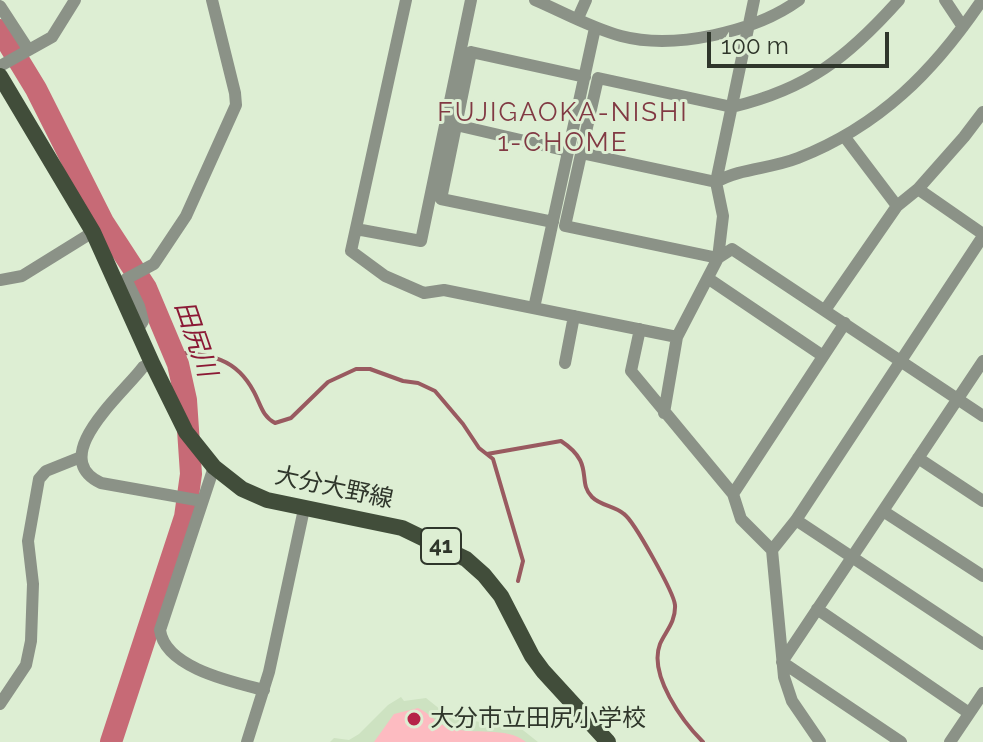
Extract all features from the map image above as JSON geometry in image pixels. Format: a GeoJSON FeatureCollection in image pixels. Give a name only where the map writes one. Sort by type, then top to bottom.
{"type":"FeatureCollection","features":[{"type":"Feature","properties":{"kind":"main road","name":"大分大野線"},"geometry":{"type":"LineString","coordinates":[[3,68],[93,232],[186,432],[214,467],[242,489],[267,500],[402,528],[466,559],[501,596],[543,671],[608,742]]}},
{"type":"Feature","properties":{"kind":"street"},"geometry":{"type":"LineString","coordinates":[[3,68],[56,33],[75,0]]}},
{"type":"Feature","properties":{"kind":"street"},"geometry":{"type":"LineString","coordinates":[[138,329],[143,321],[126,279],[151,266],[186,216],[236,105],[212,0]]}},
{"type":"Feature","properties":{"kind":"street"},"geometry":{"type":"LineString","coordinates":[[406,0],[351,251],[385,276],[424,293],[444,290],[677,337]]}},
{"type":"Feature","properties":{"kind":"street"},"geometry":{"type":"LineString","coordinates":[[356,229],[421,241],[471,0]]}},
{"type":"Feature","properties":{"kind":"street"},"geometry":{"type":"LineString","coordinates":[[535,0],[595,28],[625,37],[671,40],[749,26],[799,0]]}},
{"type":"Feature","properties":{"kind":"street"},"geometry":{"type":"LineString","coordinates":[[578,18],[586,0]]}},
{"type":"Feature","properties":{"kind":"street"},"geometry":{"type":"LineString","coordinates":[[664,413],[677,337],[718,258],[723,216],[716,182],[754,0]]}},
{"type":"Feature","properties":{"kind":"street"},"geometry":{"type":"LineString","coordinates":[[534,308],[553,222],[598,78],[732,107],[792,87],[825,69],[866,37],[899,0]]}},
{"type":"Feature","properties":{"kind":"street"},"geometry":{"type":"LineString","coordinates":[[945,0],[963,27]]}},
{"type":"Feature","properties":{"kind":"street"},"geometry":{"type":"LineString","coordinates":[[456,125],[716,182],[734,172],[787,162],[844,136],[910,89],[935,64],[982,0]]}},
{"type":"Feature","properties":{"kind":"street"},"geometry":{"type":"LineString","coordinates":[[0,6],[26,50]]}},
{"type":"Feature","properties":{"kind":"street"},"geometry":{"type":"LineString","coordinates":[[595,28],[585,77],[565,226],[718,258],[732,249],[983,416]]}},
{"type":"Feature","properties":{"kind":"street"},"geometry":{"type":"LineString","coordinates":[[553,222],[441,199],[471,52],[585,77]]}},
{"type":"Feature","properties":{"kind":"street"},"geometry":{"type":"LineString","coordinates":[[825,310],[897,206],[918,189],[983,112]]}},
{"type":"Feature","properties":{"kind":"street"},"geometry":{"type":"LineString","coordinates":[[844,136],[897,206]]}},
{"type":"Feature","properties":{"kind":"street"},"geometry":{"type":"LineString","coordinates":[[772,550],[796,520],[983,235],[918,189]]}},
{"type":"Feature","properties":{"kind":"street"},"geometry":{"type":"LineString","coordinates":[[0,280],[22,276],[93,232]]}},
{"type":"Feature","properties":{"kind":"street"},"geometry":{"type":"LineString","coordinates":[[709,279],[823,356]]}},
{"type":"Feature","properties":{"kind":"street"},"geometry":{"type":"LineString","coordinates":[[565,363],[574,316]]}},
{"type":"Feature","properties":{"kind":"street"},"geometry":{"type":"LineString","coordinates":[[733,494],[845,323]]}},
{"type":"Feature","properties":{"kind":"street"},"geometry":{"type":"LineString","coordinates":[[640,329],[631,371],[733,494],[741,519],[772,550],[782,662],[792,701],[820,742]]}},
{"type":"Feature","properties":{"kind":"street"},"geometry":{"type":"LineString","coordinates":[[782,662],[983,361]]}},
{"type":"Feature","properties":{"kind":"street"},"geometry":{"type":"LineString","coordinates":[[152,363],[143,367],[96,421],[81,457],[83,468],[90,478],[101,483],[202,501]]}},
{"type":"Feature","properties":{"kind":"street"},"geometry":{"type":"LineString","coordinates":[[0,704],[26,665],[31,641],[33,584],[28,541],[39,479],[46,471],[81,457]]}},
{"type":"Feature","properties":{"kind":"street"},"geometry":{"type":"LineString","coordinates":[[918,458],[983,501]]}},
{"type":"Feature","properties":{"kind":"street"},"geometry":{"type":"LineString","coordinates":[[214,467],[160,630],[161,640],[173,654],[191,666],[220,679],[264,690]]}},
{"type":"Feature","properties":{"kind":"street"},"geometry":{"type":"LineString","coordinates":[[247,742],[264,690],[304,509]]}},
{"type":"Feature","properties":{"kind":"street"},"geometry":{"type":"LineString","coordinates":[[883,511],[983,576]]}},
{"type":"Feature","properties":{"kind":"street"},"geometry":{"type":"LineString","coordinates":[[796,520],[983,644]]}},
{"type":"Feature","properties":{"kind":"street"},"geometry":{"type":"LineString","coordinates":[[817,609],[969,713]]}},
{"type":"Feature","properties":{"kind":"street"},"geometry":{"type":"LineString","coordinates":[[782,662],[901,742]]}},
{"type":"Feature","properties":{"kind":"street"},"geometry":{"type":"LineString","coordinates":[[950,742],[983,693]]}},
{"type":"Feature","properties":{"kind":"shaded area","name":"大分市立田尻小学校"},"geometry":{"type":"Polygon","coordinates":[[[401,697],[404,701],[426,698],[451,718],[519,727],[538,742],[330,742],[334,738],[349,740],[359,734],[388,705],[401,697]]]}},
{"type":"Feature","properties":{"kind":"shaded area"},"geometry":{"type":"Polygon","coordinates":[[[418,708],[450,728],[499,732],[526,742],[374,742],[394,714],[418,708]]]}},
{"type":"Feature","properties":{"kind":"waterway","name":"田尻川"},"geometry":{"type":"LineString","coordinates":[[0,30],[36,89],[103,222],[146,288],[178,364],[186,400],[191,474],[185,517],[111,742]]}},
{"type":"Feature","properties":{"kind":"waterway"},"geometry":{"type":"LineString","coordinates":[[172,352],[209,356],[229,364],[247,380],[264,414],[275,423],[291,418],[328,382],[356,369],[370,369],[435,391],[479,448],[493,459],[523,561],[518,581]]}},
{"type":"Feature","properties":{"kind":"waterway"},"geometry":{"type":"LineString","coordinates":[[487,454],[561,441],[578,457],[585,485],[592,497],[629,519],[661,573],[675,605],[674,617],[660,644],[658,656],[663,683],[677,710],[703,742]]}},
{"type":"Feature","properties":{"kind":"place","name":"大分市立田尻小学校"},"geometry":{"type":"Point","coordinates":[414,719]}},
{"type":"Feature","properties":{"kind":"district","name":"FUJIGAOKA-NISHI 1-CHOME"},"geometry":{"type":"Point","coordinates":[563,128]}}]}
